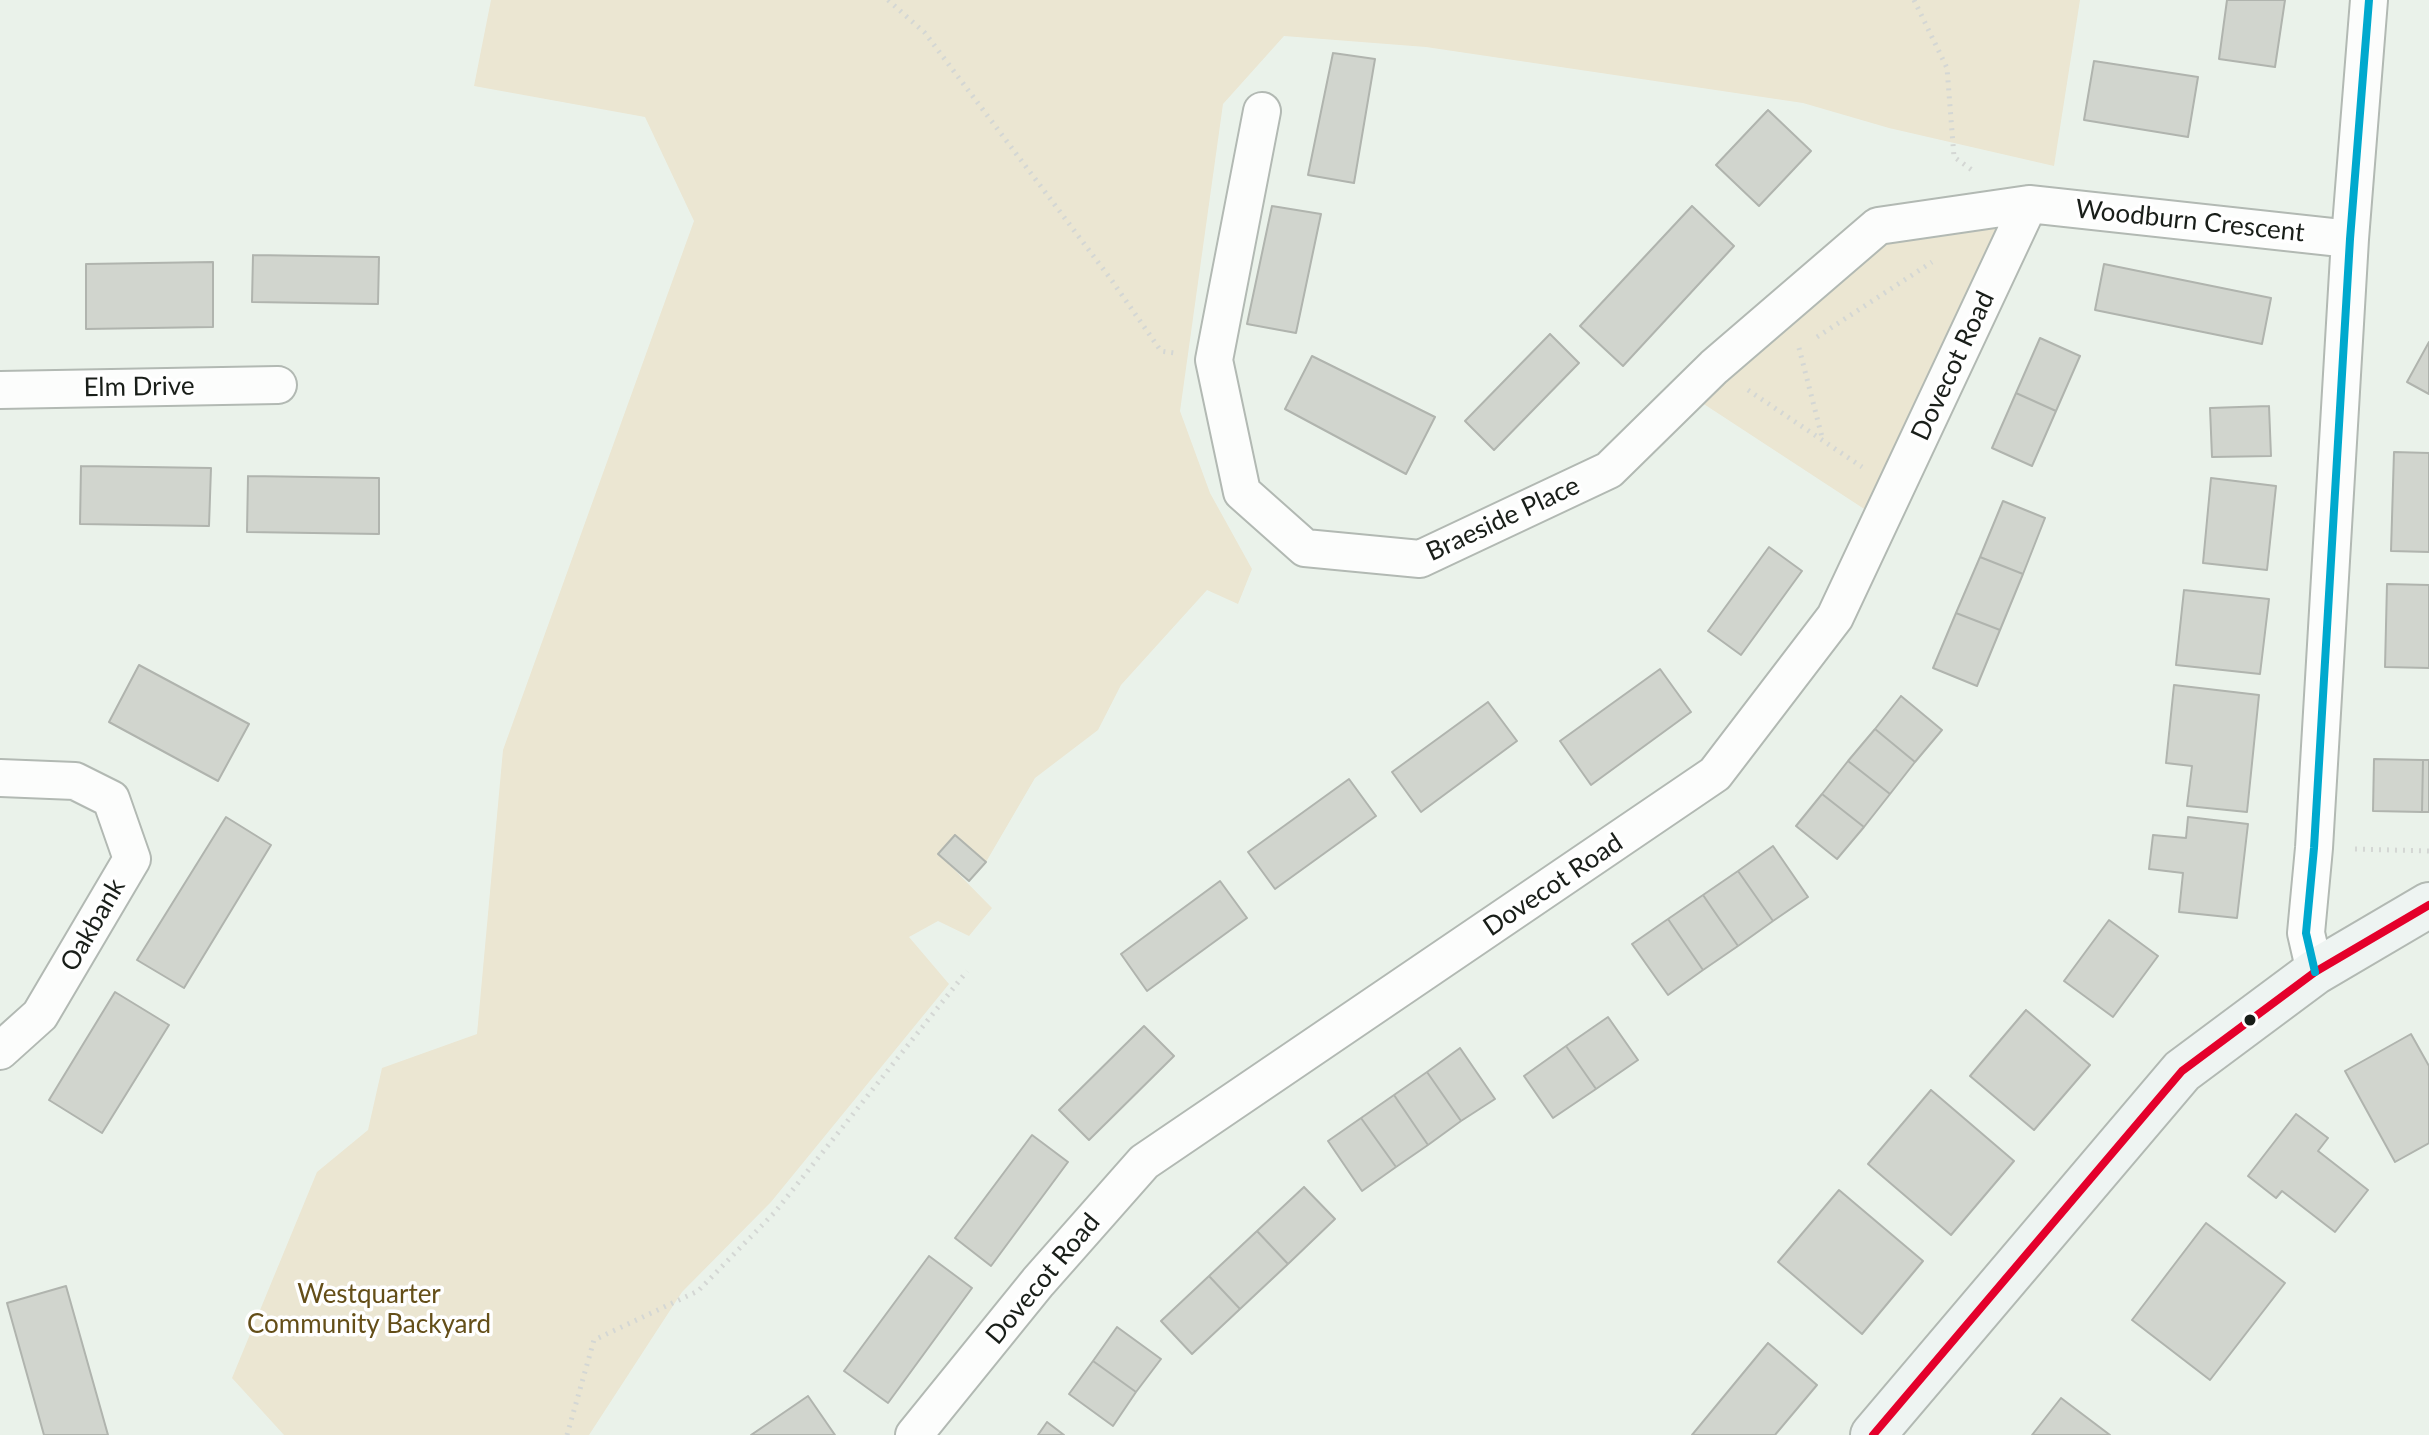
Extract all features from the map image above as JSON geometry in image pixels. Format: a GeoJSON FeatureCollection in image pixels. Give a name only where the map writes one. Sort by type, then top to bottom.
{"type":"FeatureCollection","features":[{"type":"Feature","properties":{"kind":"main road"},"geometry":{"type":"LineString","coordinates":[[1873,1435],[2182,1071],[2315,972],[2429,905]]}},
{"type":"Feature","properties":{"kind":"street"},"geometry":{"type":"LineString","coordinates":[[2315,972],[2306,933],[2314,848],[2350,239],[2369,0]]}},
{"type":"Feature","properties":{"kind":"street","name":"Braeside Place"},"geometry":{"type":"LineString","coordinates":[[1262,111],[1214,360],[1242,492],[1305,548],[1420,559],[1609,470],[1714,367],[1878,226],[2025,204]]}},
{"type":"Feature","properties":{"kind":"street","name":"Woodburn Crescent"},"geometry":{"type":"LineString","coordinates":[[2025,204],[2350,239]]}},
{"type":"Feature","properties":{"kind":"street","name":"Dovecot Road"},"geometry":{"type":"LineString","coordinates":[[914,1435],[1038,1282],[1144,1162],[1715,774],[1835,617],[2025,204]]}},
{"type":"Feature","properties":{"kind":"street","name":"Elm Drive"},"geometry":{"type":"LineString","coordinates":[[0,390],[278,385]]}},
{"type":"Feature","properties":{"kind":"street","name":"Oakbank"},"geometry":{"type":"LineString","coordinates":[[0,778],[75,781],[111,799],[132,859],[40,1015],[0,1051]]}},
{"type":"Feature","properties":{"kind":"path"},"geometry":{"type":"LineString","coordinates":[[888,0],[925,33],[1110,278],[1161,351],[1214,360]]}},
{"type":"Feature","properties":{"kind":"path"},"geometry":{"type":"LineString","coordinates":[[1914,0],[1947,68],[1954,157],[2025,204]]}},
{"type":"Feature","properties":{"kind":"path"},"geometry":{"type":"LineString","coordinates":[[1785,351],[1799,348],[1943,255]]}},
{"type":"Feature","properties":{"kind":"path"},"geometry":{"type":"LineString","coordinates":[[1799,348],[1822,437]]}},
{"type":"Feature","properties":{"kind":"path"},"geometry":{"type":"LineString","coordinates":[[1758,396],[1852,460]]}},
{"type":"Feature","properties":{"kind":"path"},"geometry":{"type":"LineString","coordinates":[[2314,848],[2429,851]]}},
{"type":"Feature","properties":{"kind":"path"},"geometry":{"type":"LineString","coordinates":[[567,1435],[594,1340],[698,1291],[775,1212],[967,971]]}},
{"type":"Feature","properties":{"kind":"green space","name":"Westquarter Community Backyard"},"geometry":{"type":"Polygon","coordinates":[[[491,0],[2080,0],[2054,166],[1889,128],[1803,103],[1426,47],[1284,36],[1223,104],[1180,411],[1210,493],[1252,569],[1238,604],[1207,590],[1121,685],[1098,730],[1035,778],[986,862],[956,835],[938,853],[992,908],[969,936],[938,921],[909,937],[949,984],[771,1202],[682,1292],[589,1435],[284,1435],[232,1378],[317,1172],[368,1130],[382,1068],[477,1034],[503,750],[694,221],[645,117],[474,86],[491,0]]]}},
{"type":"Feature","properties":{"kind":"green space"},"geometry":{"type":"Polygon","coordinates":[[[2029,204],[1881,520],[1687,393],[1878,226],[2029,204]]]}},
{"type":"Feature","properties":{"kind":"building"},"geometry":{"type":"Polygon","coordinates":[[[2227,0],[2285,0],[2275,67],[2219,59],[2227,0]]]}},
{"type":"Feature","properties":{"kind":"building"},"geometry":{"type":"Polygon","coordinates":[[[1333,53],[1375,59],[1354,183],[1308,175],[1333,53]]]}},
{"type":"Feature","properties":{"kind":"building"},"geometry":{"type":"Polygon","coordinates":[[[2094,61],[2198,77],[2188,137],[2084,120],[2094,61]]]}},
{"type":"Feature","properties":{"kind":"building"},"geometry":{"type":"Polygon","coordinates":[[[1768,110],[1811,151],[1759,206],[1716,165],[1768,110]]]}},
{"type":"Feature","properties":{"kind":"building"},"geometry":{"type":"Polygon","coordinates":[[[1272,206],[1321,214],[1296,333],[1247,324],[1272,206]]]}},
{"type":"Feature","properties":{"kind":"building"},"geometry":{"type":"Polygon","coordinates":[[[1692,206],[1734,246],[1623,366],[1580,326],[1692,206]]]}},
{"type":"Feature","properties":{"kind":"building"},"geometry":{"type":"Polygon","coordinates":[[[253,255],[379,257],[378,304],[252,302],[253,255]]]}},
{"type":"Feature","properties":{"kind":"building"},"geometry":{"type":"Polygon","coordinates":[[[213,262],[213,327],[86,329],[86,264],[213,262]]]}},
{"type":"Feature","properties":{"kind":"building"},"geometry":{"type":"Polygon","coordinates":[[[2104,264],[2271,298],[2262,344],[2095,310],[2104,264]]]}},
{"type":"Feature","properties":{"kind":"building"},"geometry":{"type":"Polygon","coordinates":[[[1550,334],[1579,363],[1494,450],[1465,421],[1550,334]]]}},
{"type":"Feature","properties":{"kind":"building"},"geometry":{"type":"Polygon","coordinates":[[[2040,338],[2080,356],[2056,411],[2016,393],[2040,338]]]}},
{"type":"Feature","properties":{"kind":"building"},"geometry":{"type":"Polygon","coordinates":[[[2429,342],[2429,394],[2407,382],[2429,342]]]}},
{"type":"Feature","properties":{"kind":"building"},"geometry":{"type":"Polygon","coordinates":[[[1312,356],[1435,417],[1406,474],[1285,409],[1312,356]]]}},
{"type":"Feature","properties":{"kind":"building"},"geometry":{"type":"Polygon","coordinates":[[[2016,393],[2056,411],[2032,466],[1992,448],[2016,393]]]}},
{"type":"Feature","properties":{"kind":"building"},"geometry":{"type":"Polygon","coordinates":[[[2269,406],[2271,456],[2212,457],[2210,408],[2269,406]]]}},
{"type":"Feature","properties":{"kind":"building"},"geometry":{"type":"Polygon","coordinates":[[[2394,452],[2429,453],[2429,552],[2391,551],[2394,452]]]}},
{"type":"Feature","properties":{"kind":"building"},"geometry":{"type":"Polygon","coordinates":[[[81,466],[211,468],[209,526],[80,524],[81,466]]]}},
{"type":"Feature","properties":{"kind":"building"},"geometry":{"type":"Polygon","coordinates":[[[248,476],[379,478],[379,534],[247,532],[248,476]]]}},
{"type":"Feature","properties":{"kind":"building"},"geometry":{"type":"Polygon","coordinates":[[[2211,478],[2276,486],[2267,570],[2203,563],[2211,478]]]}},
{"type":"Feature","properties":{"kind":"building"},"geometry":{"type":"Polygon","coordinates":[[[2003,501],[2045,518],[2023,574],[1980,557],[2003,501]]]}},
{"type":"Feature","properties":{"kind":"building"},"geometry":{"type":"Polygon","coordinates":[[[1769,547],[1802,571],[1741,655],[1708,631],[1769,547]]]}},
{"type":"Feature","properties":{"kind":"building"},"geometry":{"type":"Polygon","coordinates":[[[1980,557],[2023,574],[2000,630],[1956,613],[1980,557]]]}},
{"type":"Feature","properties":{"kind":"building"},"geometry":{"type":"Polygon","coordinates":[[[2387,584],[2429,585],[2429,668],[2385,667],[2387,584]]]}},
{"type":"Feature","properties":{"kind":"building"},"geometry":{"type":"Polygon","coordinates":[[[2184,590],[2269,599],[2260,674],[2176,665],[2184,590]]]}},
{"type":"Feature","properties":{"kind":"building"},"geometry":{"type":"Polygon","coordinates":[[[1956,613],[2000,630],[1977,686],[1933,668],[1956,613]]]}},
{"type":"Feature","properties":{"kind":"building"},"geometry":{"type":"Polygon","coordinates":[[[139,665],[249,724],[218,781],[109,722],[139,665]]]}},
{"type":"Feature","properties":{"kind":"building"},"geometry":{"type":"Polygon","coordinates":[[[1660,669],[1691,712],[1591,785],[1560,741],[1660,669]]]}},
{"type":"Feature","properties":{"kind":"building"},"geometry":{"type":"Polygon","coordinates":[[[2174,685],[2259,695],[2247,812],[2187,806],[2192,766],[2166,763],[2174,685]]]}},
{"type":"Feature","properties":{"kind":"building"},"geometry":{"type":"Polygon","coordinates":[[[1901,696],[1942,730],[1915,762],[1875,729],[1901,696]]]}},
{"type":"Feature","properties":{"kind":"building"},"geometry":{"type":"Polygon","coordinates":[[[1488,702],[1517,741],[1421,812],[1392,772],[1488,702]]]}},
{"type":"Feature","properties":{"kind":"building"},"geometry":{"type":"Polygon","coordinates":[[[1875,729],[1915,762],[1890,794],[1848,761],[1875,729]]]}},
{"type":"Feature","properties":{"kind":"building"},"geometry":{"type":"Polygon","coordinates":[[[2374,759],[2423,760],[2422,812],[2373,811],[2374,759]]]}},
{"type":"Feature","properties":{"kind":"building"},"geometry":{"type":"Polygon","coordinates":[[[2423,760],[2429,760],[2429,812],[2422,812],[2423,760]]]}},
{"type":"Feature","properties":{"kind":"building"},"geometry":{"type":"Polygon","coordinates":[[[1848,761],[1890,794],[1864,827],[1822,794],[1848,761]]]}},
{"type":"Feature","properties":{"kind":"building"},"geometry":{"type":"Polygon","coordinates":[[[1349,779],[1376,816],[1275,889],[1248,852],[1349,779]]]}},
{"type":"Feature","properties":{"kind":"building"},"geometry":{"type":"Polygon","coordinates":[[[1822,794],[1864,827],[1837,859],[1796,826],[1822,794]]]}},
{"type":"Feature","properties":{"kind":"building"},"geometry":{"type":"Polygon","coordinates":[[[226,817],[271,845],[184,988],[137,960],[226,817]]]}},
{"type":"Feature","properties":{"kind":"building"},"geometry":{"type":"Polygon","coordinates":[[[2188,817],[2248,824],[2237,918],[2179,912],[2183,873],[2149,869],[2153,835],[2186,838],[2188,817]]]}},
{"type":"Feature","properties":{"kind":"building"},"geometry":{"type":"Polygon","coordinates":[[[955,835],[986,862],[969,881],[938,854],[955,835]]]}},
{"type":"Feature","properties":{"kind":"building"},"geometry":{"type":"Polygon","coordinates":[[[1773,846],[1808,897],[1773,921],[1738,871],[1773,846]]]}},
{"type":"Feature","properties":{"kind":"building"},"geometry":{"type":"Polygon","coordinates":[[[1738,871],[1773,921],[1738,946],[1703,895],[1738,871]]]}},
{"type":"Feature","properties":{"kind":"building"},"geometry":{"type":"Polygon","coordinates":[[[1220,881],[1247,918],[1147,991],[1121,954],[1220,881]]]}},
{"type":"Feature","properties":{"kind":"building"},"geometry":{"type":"Polygon","coordinates":[[[1703,895],[1738,946],[1703,970],[1668,919],[1703,895]]]}},
{"type":"Feature","properties":{"kind":"building"},"geometry":{"type":"Polygon","coordinates":[[[1668,919],[1703,970],[1668,995],[1632,944],[1668,919]]]}},
{"type":"Feature","properties":{"kind":"building"},"geometry":{"type":"Polygon","coordinates":[[[2109,920],[2158,956],[2113,1017],[2064,981],[2109,920]]]}},
{"type":"Feature","properties":{"kind":"building"},"geometry":{"type":"Polygon","coordinates":[[[115,992],[169,1025],[102,1133],[49,1100],[115,992]]]}},
{"type":"Feature","properties":{"kind":"building"},"geometry":{"type":"Polygon","coordinates":[[[2026,1010],[2090,1065],[2034,1130],[1970,1076],[2026,1010]]]}},
{"type":"Feature","properties":{"kind":"building"},"geometry":{"type":"Polygon","coordinates":[[[1608,1017],[1638,1060],[1596,1089],[1566,1046],[1608,1017]]]}},
{"type":"Feature","properties":{"kind":"building"},"geometry":{"type":"Polygon","coordinates":[[[1144,1026],[1174,1056],[1089,1140],[1059,1110],[1144,1026]]]}},
{"type":"Feature","properties":{"kind":"building"},"geometry":{"type":"Polygon","coordinates":[[[2411,1034],[2429,1066],[2429,1143],[2395,1162],[2345,1071],[2411,1034]]]}},
{"type":"Feature","properties":{"kind":"building"},"geometry":{"type":"Polygon","coordinates":[[[1566,1046],[1596,1089],[1553,1118],[1524,1076],[1566,1046]]]}},
{"type":"Feature","properties":{"kind":"building"},"geometry":{"type":"Polygon","coordinates":[[[1460,1048],[1495,1099],[1461,1121],[1427,1072],[1460,1048]]]}},
{"type":"Feature","properties":{"kind":"building"},"geometry":{"type":"Polygon","coordinates":[[[1427,1072],[1461,1121],[1428,1145],[1394,1095],[1427,1072]]]}},
{"type":"Feature","properties":{"kind":"building"},"geometry":{"type":"Polygon","coordinates":[[[1931,1090],[2014,1161],[1951,1235],[1868,1164],[1931,1090]]]}},
{"type":"Feature","properties":{"kind":"building"},"geometry":{"type":"Polygon","coordinates":[[[1394,1095],[1428,1145],[1396,1167],[1361,1118],[1394,1095]]]}},
{"type":"Feature","properties":{"kind":"building"},"geometry":{"type":"Polygon","coordinates":[[[2296,1114],[2328,1138],[2318,1151],[2368,1190],[2335,1232],[2282,1191],[2276,1198],[2248,1176],[2296,1114]]]}},
{"type":"Feature","properties":{"kind":"building"},"geometry":{"type":"Polygon","coordinates":[[[1361,1118],[1396,1167],[1362,1191],[1328,1141],[1361,1118]]]}},
{"type":"Feature","properties":{"kind":"building"},"geometry":{"type":"Polygon","coordinates":[[[1032,1135],[1068,1162],[991,1266],[955,1238],[1032,1135]]]}},
{"type":"Feature","properties":{"kind":"building"},"geometry":{"type":"Polygon","coordinates":[[[1304,1187],[1335,1219],[1288,1264],[1257,1231],[1304,1187]]]}},
{"type":"Feature","properties":{"kind":"building"},"geometry":{"type":"Polygon","coordinates":[[[1839,1190],[1923,1261],[1862,1334],[1778,1262],[1839,1190]]]}},
{"type":"Feature","properties":{"kind":"building"},"geometry":{"type":"Polygon","coordinates":[[[2206,1223],[2285,1283],[2210,1380],[2132,1320],[2206,1223]]]}},
{"type":"Feature","properties":{"kind":"building"},"geometry":{"type":"Polygon","coordinates":[[[1257,1231],[1288,1264],[1240,1309],[1209,1276],[1257,1231]]]}},
{"type":"Feature","properties":{"kind":"building"},"geometry":{"type":"Polygon","coordinates":[[[929,1256],[972,1288],[888,1403],[844,1371],[929,1256]]]}},
{"type":"Feature","properties":{"kind":"building"},"geometry":{"type":"Polygon","coordinates":[[[1209,1276],[1240,1309],[1192,1354],[1161,1321],[1209,1276]]]}},
{"type":"Feature","properties":{"kind":"building"},"geometry":{"type":"Polygon","coordinates":[[[66,1286],[108,1435],[44,1435],[7,1303],[66,1286]]]}},
{"type":"Feature","properties":{"kind":"building"},"geometry":{"type":"Polygon","coordinates":[[[1117,1327],[1161,1359],[1136,1392],[1093,1361],[1117,1327]]]}},
{"type":"Feature","properties":{"kind":"building"},"geometry":{"type":"Polygon","coordinates":[[[1768,1343],[1817,1385],[1775,1435],[1692,1435],[1768,1343]]]}},
{"type":"Feature","properties":{"kind":"building"},"geometry":{"type":"Polygon","coordinates":[[[1093,1361],[1136,1392],[1113,1426],[1069,1394],[1093,1361]]]}},
{"type":"Feature","properties":{"kind":"building"},"geometry":{"type":"Polygon","coordinates":[[[808,1396],[835,1435],[751,1435],[808,1396]]]}},
{"type":"Feature","properties":{"kind":"building"},"geometry":{"type":"Polygon","coordinates":[[[2061,1398],[2110,1435],[2032,1435],[2061,1398]]]}},
{"type":"Feature","properties":{"kind":"building"},"geometry":{"type":"Polygon","coordinates":[[[1047,1422],[1064,1435],[1038,1435],[1047,1422]]]}},
{"type":"Feature","properties":{"kind":"transit line"},"geometry":{"type":"LineString","coordinates":[[2315,972],[2306,933],[2314,848],[2350,239],[2369,0]]}},
{"type":"Feature","properties":{"kind":"transit line"},"geometry":{"type":"LineString","coordinates":[[1873,1435],[2182,1071],[2315,972],[2429,905]]}}]}
